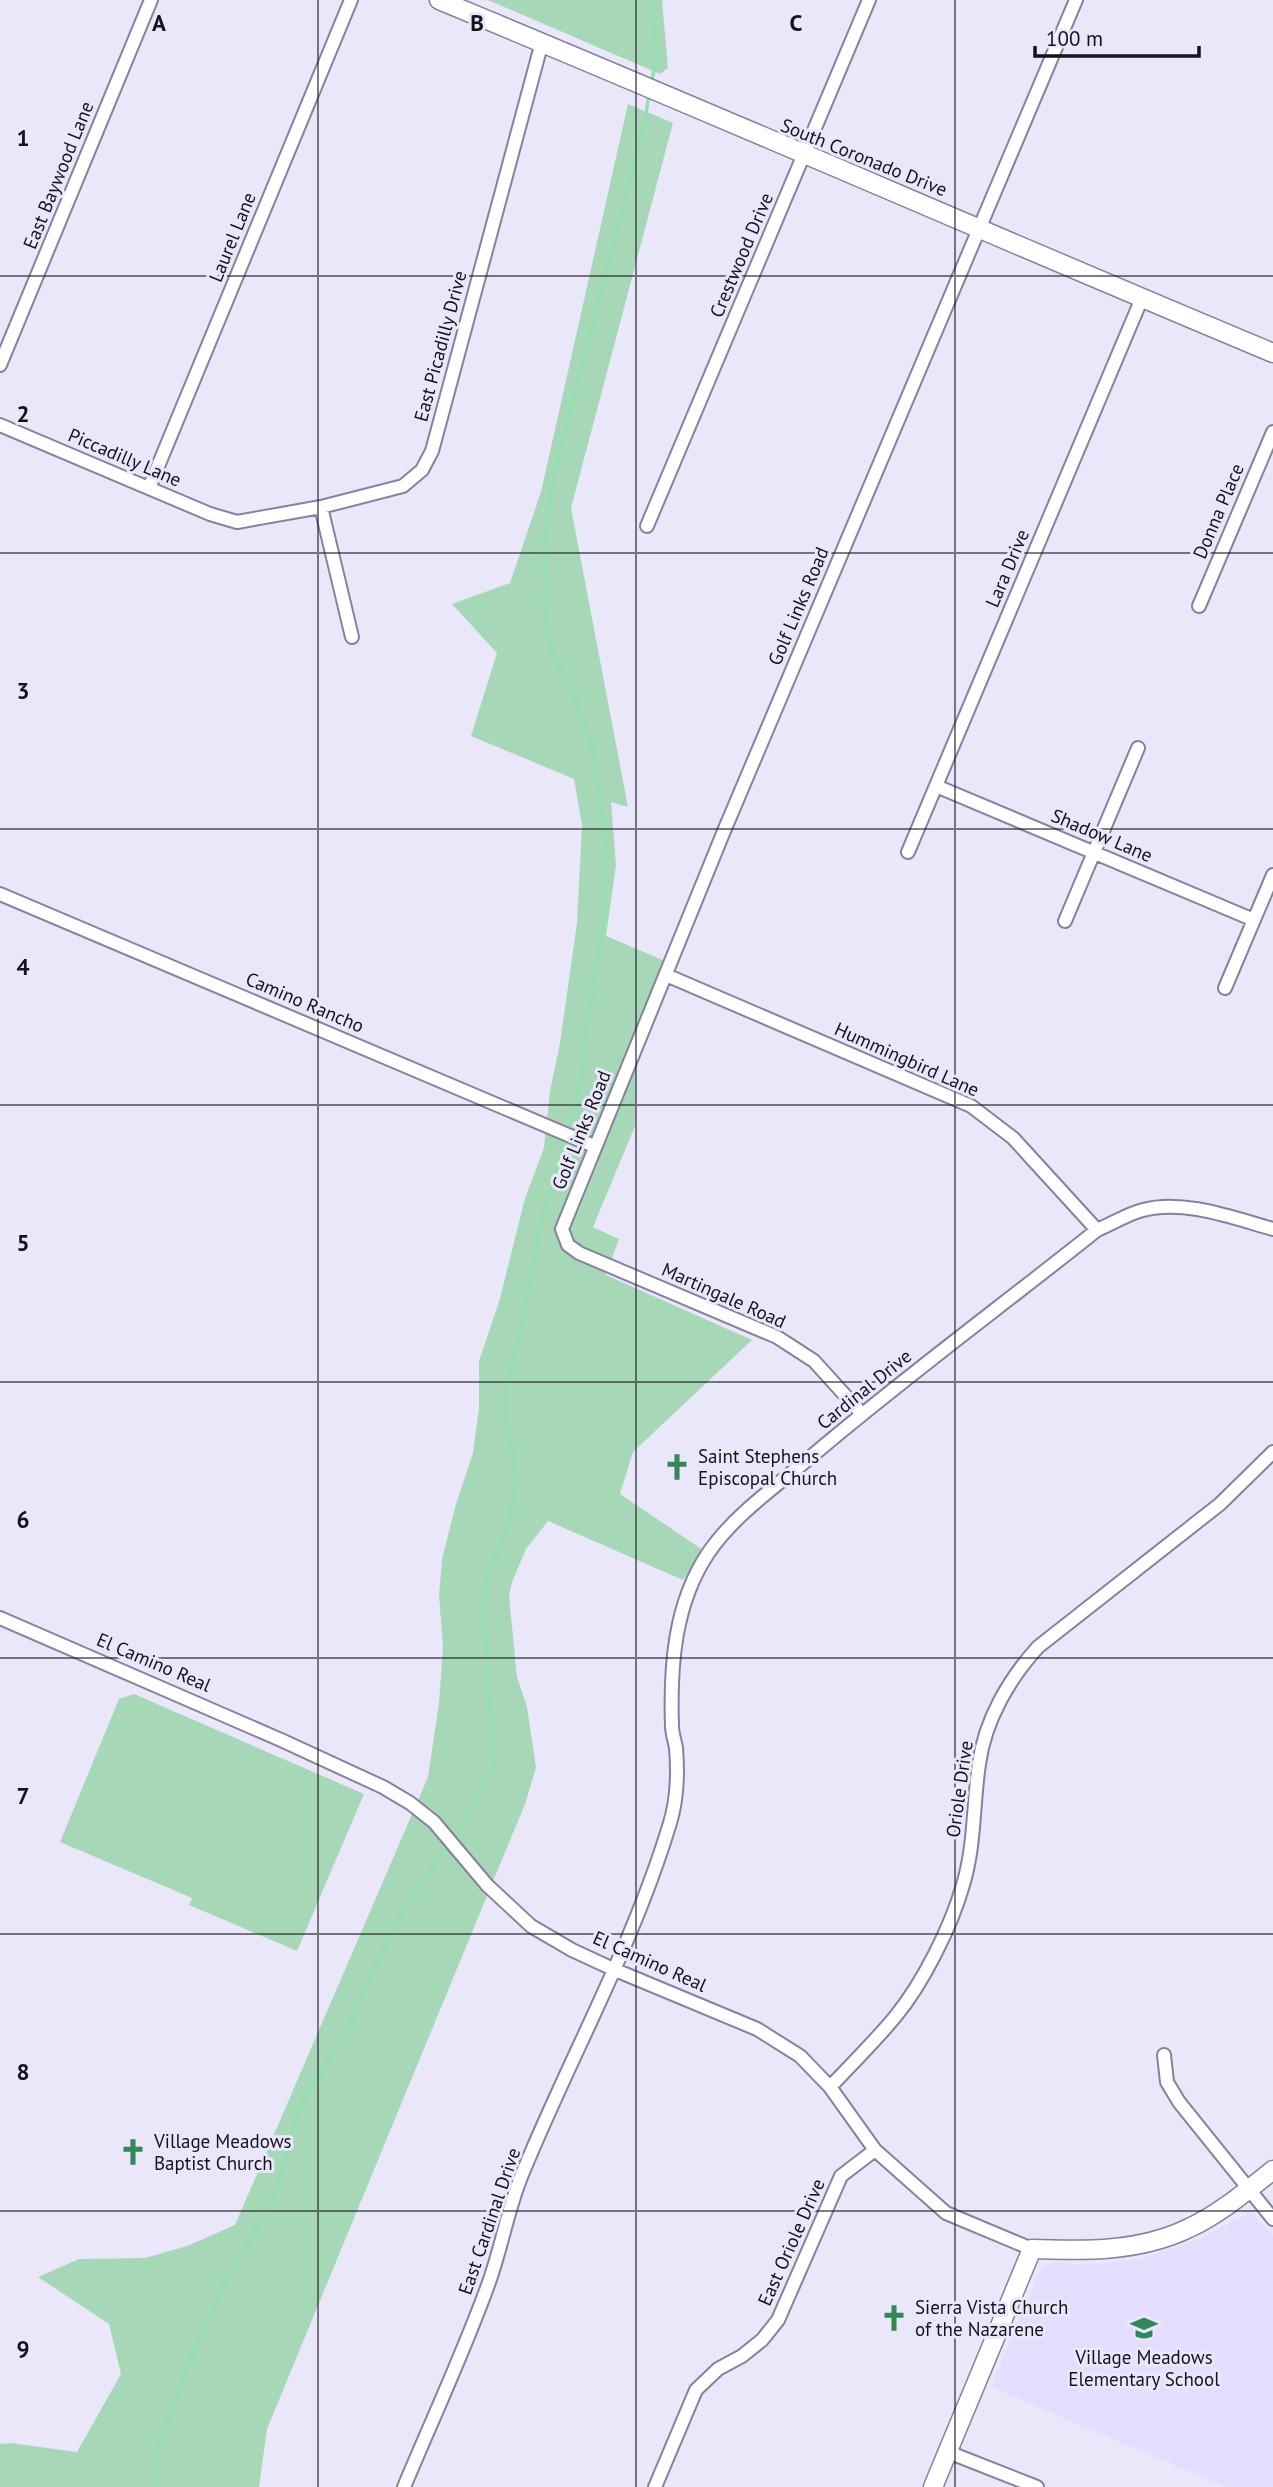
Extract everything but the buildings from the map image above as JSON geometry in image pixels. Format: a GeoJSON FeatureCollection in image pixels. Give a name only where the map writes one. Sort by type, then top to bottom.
{"type":"FeatureCollection","features":[{"type":"Feature","properties":{"kind":"street","name":"East Baywood Lane"},"geometry":{"type":"LineString","coordinates":[[0,365],[151,0]]}},
{"type":"Feature","properties":{"kind":"street","name":"Laurel Lane"},"geometry":{"type":"LineString","coordinates":[[149,488],[351,0]]}},
{"type":"Feature","properties":{"kind":"street","name":"South Coronado Drive"},"geometry":{"type":"LineString","coordinates":[[439,0],[1273,353]]}},
{"type":"Feature","properties":{"kind":"street"},"geometry":{"type":"LineString","coordinates":[[853,0],[868,2]]}},
{"type":"Feature","properties":{"kind":"street","name":"Golf Links Road"},"geometry":{"type":"LineString","coordinates":[[562,1229],[594,1146],[1076,0]]}},
{"type":"Feature","properties":{"kind":"street","name":"Crestwood Drive"},"geometry":{"type":"LineString","coordinates":[[647,526],[868,2]]}},
{"type":"Feature","properties":{"kind":"street","name":"East Picadilly Drive"},"geometry":{"type":"LineString","coordinates":[[237,522],[321,507],[404,486],[422,470],[432,451],[542,42]]}},
{"type":"Feature","properties":{"kind":"street","name":"Lara Drive"},"geometry":{"type":"LineString","coordinates":[[908,852],[1142,298]]}},
{"type":"Feature","properties":{"kind":"street","name":"Piccadilly Lane"},"geometry":{"type":"LineString","coordinates":[[0,425],[210,514],[237,522]]}},
{"type":"Feature","properties":{"kind":"street","name":"Donna Place"},"geometry":{"type":"LineString","coordinates":[[1199,606],[1273,432]]}},
{"type":"Feature","properties":{"kind":"street"},"geometry":{"type":"LineString","coordinates":[[321,507],[352,637]]}},
{"type":"Feature","properties":{"kind":"street"},"geometry":{"type":"LineString","coordinates":[[1065,921],[1138,748]]}},
{"type":"Feature","properties":{"kind":"street","name":"Shadow Lane"},"geometry":{"type":"LineString","coordinates":[[936,786],[1254,920]]}},
{"type":"Feature","properties":{"kind":"street"},"geometry":{"type":"LineString","coordinates":[[1225,988],[1273,875]]}},
{"type":"Feature","properties":{"kind":"street","name":"Camino Rancho"},"geometry":{"type":"LineString","coordinates":[[0,894],[594,1146]]}},
{"type":"Feature","properties":{"kind":"street","name":"Hummingbird Lane"},"geometry":{"type":"LineString","coordinates":[[666,975],[971,1106],[1013,1138],[1097,1230]]}},
{"type":"Feature","properties":{"kind":"street","name":"Cardinal Drive"},"geometry":{"type":"LineString","coordinates":[[614,1969],[663,1847],[672,1817],[677,1773],[676,1746],[672,1731],[672,1662],[675,1642],[691,1586],[706,1556],[722,1534],[862,1414],[1097,1230],[1142,1210],[1166,1207],[1192,1209],[1273,1228]]}},
{"type":"Feature","properties":{"kind":"street","name":"Martingale Road"},"geometry":{"type":"LineString","coordinates":[[562,1229],[568,1245],[579,1253],[778,1337],[814,1361],[862,1414]]}},
{"type":"Feature","properties":{"kind":"street","name":"Oriole Drive"},"geometry":{"type":"LineString","coordinates":[[830,2087],[896,2015],[945,1934],[963,1886],[970,1857],[979,1762],[987,1733],[1015,1673],[1038,1647],[1220,1504],[1273,1452]]}},
{"type":"Feature","properties":{"kind":"street","name":"El Camino Real"},"geometry":{"type":"LineString","coordinates":[[0,1618],[281,1740],[410,1802],[434,1822],[487,1885],[531,1926],[572,1950],[757,2029],[800,2056],[830,2087],[874,2150],[946,2213],[1032,2249],[1115,2249],[1159,2241],[1191,2228],[1273,2170]]}},
{"type":"Feature","properties":{"kind":"street","name":"East Cardinal Drive"},"geometry":{"type":"LineString","coordinates":[[404,2487],[490,2281],[520,2179],[614,1969]]}},
{"type":"Feature","properties":{"kind":"street"},"geometry":{"type":"LineString","coordinates":[[1164,2055],[1167,2082],[1179,2102],[1273,2219]]}},
{"type":"Feature","properties":{"kind":"street","name":"East Oriole Drive"},"geometry":{"type":"LineString","coordinates":[[655,2487],[696,2390],[718,2369],[742,2356],[762,2340],[778,2320],[841,2176],[874,2150]]}},
{"type":"Feature","properties":{"kind":"street"},"geometry":{"type":"LineString","coordinates":[[933,2487],[1032,2249]]}},
{"type":"Feature","properties":{"kind":"street"},"geometry":{"type":"LineString","coordinates":[[948,2452],[1023,2484],[1038,2487]]}},
{"type":"Feature","properties":{"kind":"shaded area","name":"Village Meadows Elementary School"},"geometry":{"type":"Polygon","coordinates":[[[1250,2212],[1273,2235],[1273,2487],[1226,2487],[991,2387],[1041,2269],[1052,2262],[1089,2265],[1141,2259],[1199,2239],[1250,2212]]]}},
{"type":"Feature","properties":{"kind":"green space"},"geometry":{"type":"Polygon","coordinates":[[[488,0],[662,0],[668,68],[660,74],[488,0]]]}},
{"type":"Feature","properties":{"kind":"green space"},"geometry":{"type":"Polygon","coordinates":[[[628,104],[673,123],[571,508],[628,807],[611,802],[616,865],[606,936],[665,961],[636,1059],[635,1126],[593,1227],[619,1239],[606,1275],[752,1340],[633,1452],[620,1494],[703,1550],[683,1580],[548,1521],[526,1549],[509,1596],[517,1677],[527,1707],[536,1768],[525,1804],[267,2429],[259,2487],[0,2487],[0,2444],[11,2443],[77,2452],[121,2374],[109,2324],[38,2277],[79,2259],[145,2258],[187,2246],[235,2225],[428,1777],[439,1703],[443,1647],[439,1595],[442,1559],[473,1453],[479,1408],[479,1361],[499,1302],[525,1198],[544,1148],[550,1091],[560,1043],[577,923],[582,825],[574,779],[471,736],[497,653],[452,604],[510,583],[541,492],[628,104]]]}},
{"type":"Feature","properties":{"kind":"green space"},"geometry":{"type":"Polygon","coordinates":[[[134,1694],[364,1794],[297,1951],[189,1905],[192,1898],[60,1842],[119,1699],[134,1694]]]}},
{"type":"Feature","properties":{"kind":"waterway"},"geometry":{"type":"LineString","coordinates":[[650,0],[657,56],[651,84]]}},
{"type":"Feature","properties":{"kind":"waterway"},"geometry":{"type":"LineString","coordinates":[[454,1840],[494,1764],[484,1622],[485,1584],[507,1528],[517,1481],[506,1423],[506,1387],[525,1309],[541,1223],[582,1074],[603,921],[606,843],[593,751],[569,681],[551,652],[545,610],[544,550],[551,487],[644,125],[649,95]]}},
{"type":"Feature","properties":{"kind":"waterway"},"geometry":{"type":"LineString","coordinates":[[156,2487],[154,2457],[196,2346],[222,2289],[274,2198],[299,2110],[347,2029],[397,1919],[449,1845]]}},
{"type":"Feature","properties":{"kind":"place","name":"Saint Stephens Episcopal Church"},"geometry":{"type":"Point","coordinates":[677,1467]}},
{"type":"Feature","properties":{"kind":"place","name":"Village Meadows Baptist Church"},"geometry":{"type":"Point","coordinates":[133,2152]}},
{"type":"Feature","properties":{"kind":"place","name":"Sierra Vista Church of the Nazarene"},"geometry":{"type":"Point","coordinates":[894,2318]}},
{"type":"Feature","properties":{"kind":"place","name":"Village Meadows Elementary School"},"geometry":{"type":"Point","coordinates":[1144,2328]}}]}
